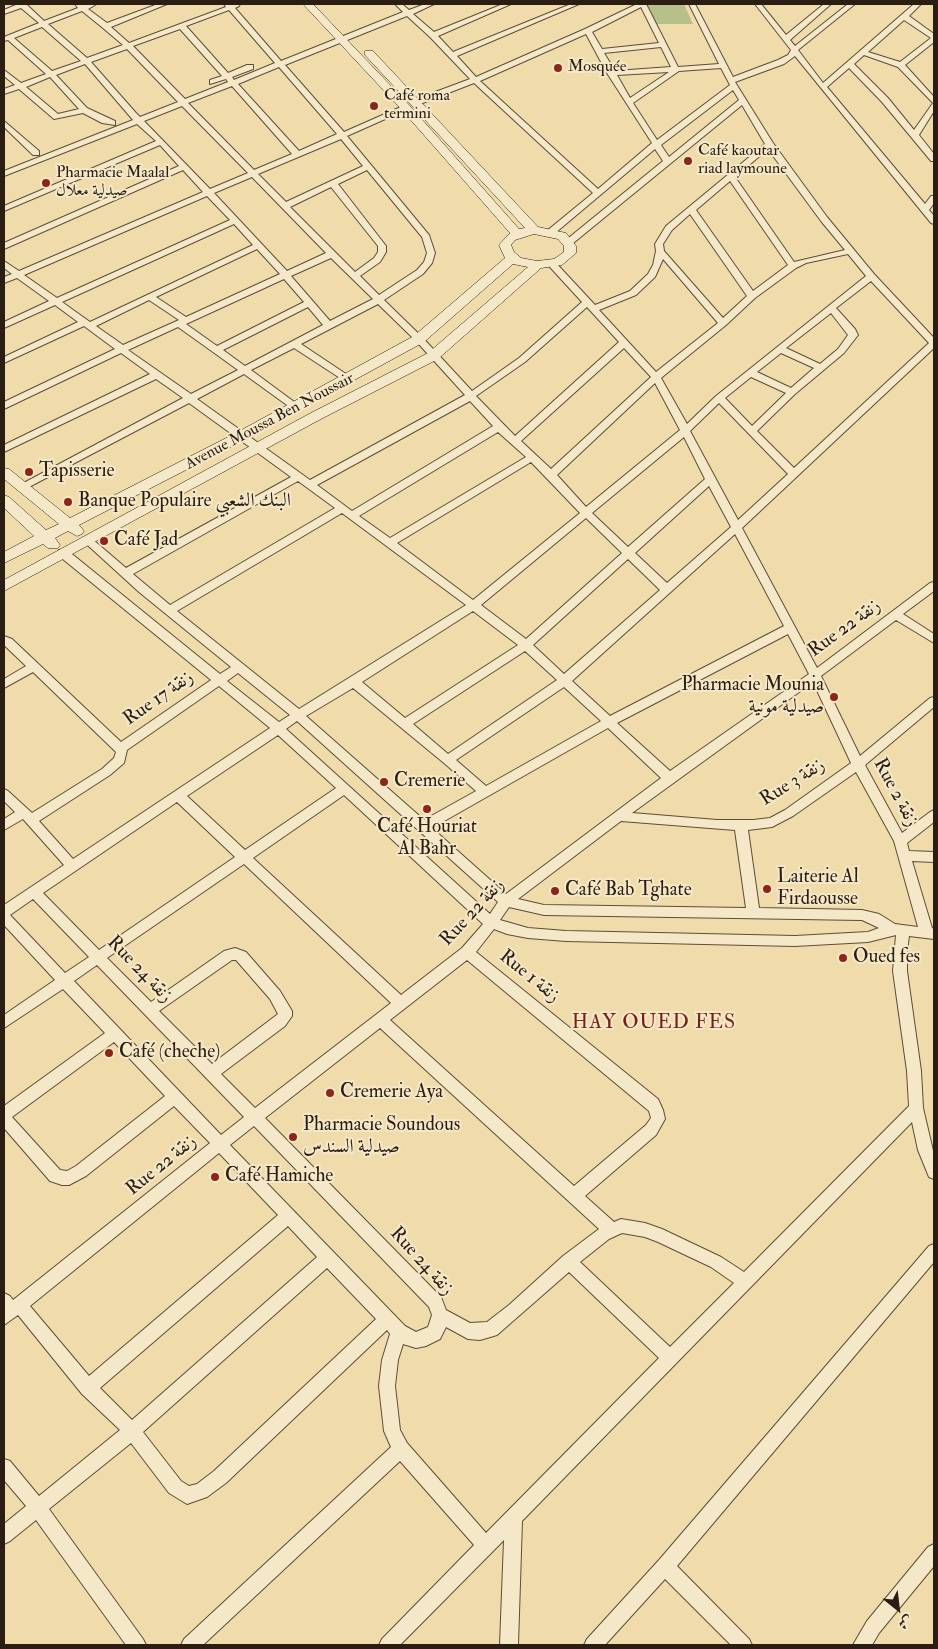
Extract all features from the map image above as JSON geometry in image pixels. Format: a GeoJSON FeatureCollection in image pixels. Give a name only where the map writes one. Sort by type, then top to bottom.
{"type":"FeatureCollection","features":[{"type":"Feature","properties":{"kind":"street"},"geometry":{"type":"LineString","coordinates":[[4,12],[22,4],[86,61],[136,117],[285,274],[329,326]]}},
{"type":"Feature","properties":{"kind":"street"},"geometry":{"type":"LineString","coordinates":[[94,4],[81,6],[6,38],[51,74],[84,110],[112,123]]}},
{"type":"Feature","properties":{"kind":"street"},"geometry":{"type":"LineString","coordinates":[[106,26],[164,4]]}},
{"type":"Feature","properties":{"kind":"street"},"geometry":{"type":"LineString","coordinates":[[308,4],[406,108],[517,234]]}},
{"type":"Feature","properties":{"kind":"street"},"geometry":{"type":"LineString","coordinates":[[323,4],[417,102],[534,230]]}},
{"type":"Feature","properties":{"kind":"street"},"geometry":{"type":"LineString","coordinates":[[350,32],[400,6],[411,4]]}},
{"type":"Feature","properties":{"kind":"street"},"geometry":{"type":"LineString","coordinates":[[4,171],[181,99],[228,76],[277,61],[350,32],[431,4]]}},
{"type":"Feature","properties":{"kind":"street"},"geometry":{"type":"LineString","coordinates":[[432,35],[508,4]]}},
{"type":"Feature","properties":{"kind":"street"},"geometry":{"type":"LineString","coordinates":[[452,55],[576,4]]}},
{"type":"Feature","properties":{"kind":"street"},"geometry":{"type":"LineString","coordinates":[[417,102],[475,80],[588,31],[642,4],[676,70]]}},
{"type":"Feature","properties":{"kind":"street"},"geometry":{"type":"LineString","coordinates":[[448,760],[565,680],[737,527],[934,343],[871,276],[824,219],[769,144],[732,83],[692,4]]}},
{"type":"Feature","properties":{"kind":"street"},"geometry":{"type":"LineString","coordinates":[[786,38],[828,4]]}},
{"type":"Feature","properties":{"kind":"street"},"geometry":{"type":"LineString","coordinates":[[551,232],[732,83],[738,76],[781,62],[791,56],[795,50],[852,4]]}},
{"type":"Feature","properties":{"kind":"street"},"geometry":{"type":"LineString","coordinates":[[823,87],[918,4]]}},
{"type":"Feature","properties":{"kind":"street"},"geometry":{"type":"LineString","coordinates":[[4,92],[182,26],[233,5],[277,61],[343,136],[426,237],[431,253],[428,263],[420,272],[378,300],[22,486]]}},
{"type":"Feature","properties":{"kind":"street"},"geometry":{"type":"LineString","coordinates":[[762,5],[823,87],[934,221]]}},
{"type":"Feature","properties":{"kind":"street"},"geometry":{"type":"LineString","coordinates":[[81,6],[127,45],[332,254],[419,339],[499,427],[551,475],[586,513],[667,590]]}},
{"type":"Feature","properties":{"kind":"street"},"geometry":{"type":"LineString","coordinates":[[400,6],[409,12],[475,80],[598,193]]}},
{"type":"Feature","properties":{"kind":"street"},"geometry":{"type":"LineString","coordinates":[[901,65],[934,38],[904,16]]}},
{"type":"Feature","properties":{"kind":"street"},"geometry":{"type":"LineString","coordinates":[[182,26],[298,155]]}},
{"type":"Feature","properties":{"kind":"street"},"geometry":{"type":"LineString","coordinates":[[588,31],[655,145],[668,162]]}},
{"type":"Feature","properties":{"kind":"street"},"geometry":{"type":"LineString","coordinates":[[599,50],[664,46]]}},
{"type":"Feature","properties":{"kind":"street"},"geometry":{"type":"LineString","coordinates":[[861,52],[901,65],[934,101]]}},
{"type":"Feature","properties":{"kind":"street"},"geometry":{"type":"LineString","coordinates":[[181,99],[234,83],[277,61]]}},
{"type":"Feature","properties":{"kind":"street"},"geometry":{"type":"LineString","coordinates":[[850,64],[915,135],[934,159]]}},
{"type":"Feature","properties":{"kind":"street"},"geometry":{"type":"LineString","coordinates":[[612,73],[723,66]]}},
{"type":"Feature","properties":{"kind":"street"},"geometry":{"type":"LineString","coordinates":[[629,102],[676,70]]}},
{"type":"Feature","properties":{"kind":"street"},"geometry":{"type":"LineString","coordinates":[[4,72],[57,117],[84,110]]}},
{"type":"Feature","properties":{"kind":"street"},"geometry":{"type":"LineString","coordinates":[[569,242],[743,100]]}},
{"type":"Feature","properties":{"kind":"street"},"geometry":{"type":"LineString","coordinates":[[915,135],[934,105]]}},
{"type":"Feature","properties":{"kind":"street"},"geometry":{"type":"LineString","coordinates":[[4,280],[406,108]]}},
{"type":"Feature","properties":{"kind":"street"},"geometry":{"type":"LineString","coordinates":[[4,171],[36,152],[112,123],[136,117]]}},
{"type":"Feature","properties":{"kind":"street"},"geometry":{"type":"LineString","coordinates":[[4,123],[36,152]]}},
{"type":"Feature","properties":{"kind":"street"},"geometry":{"type":"LineString","coordinates":[[4,208],[161,142]]}},
{"type":"Feature","properties":{"kind":"street"},"geometry":{"type":"LineString","coordinates":[[308,485],[470,397],[522,360],[590,305],[617,301],[638,289],[652,276],[657,265],[661,238],[669,228],[769,144]]}},
{"type":"Feature","properties":{"kind":"street"},"geometry":{"type":"LineString","coordinates":[[287,206],[368,167]]}},
{"type":"Feature","properties":{"kind":"street"},"geometry":{"type":"LineString","coordinates":[[4,246],[184,168]]}},
{"type":"Feature","properties":{"kind":"street"},"geometry":{"type":"LineString","coordinates":[[730,176],[793,266]]}},
{"type":"Feature","properties":{"kind":"street"},"geometry":{"type":"LineString","coordinates":[[333,184],[382,246],[382,252],[377,260],[355,276]]}},
{"type":"Feature","properties":{"kind":"street"},"geometry":{"type":"LineString","coordinates":[[925,210],[934,198]]}},
{"type":"Feature","properties":{"kind":"street"},"geometry":{"type":"LineString","coordinates":[[690,209],[752,296]]}},
{"type":"Feature","properties":{"kind":"street"},"geometry":{"type":"LineString","coordinates":[[4,325],[234,221]]}},
{"type":"Feature","properties":{"kind":"street"},"geometry":{"type":"LineString","coordinates":[[534,230],[551,232],[562,236],[569,242],[571,249],[567,256],[552,264],[537,265],[523,263],[512,258],[506,250],[505,245],[511,237],[517,234],[534,230]]}},
{"type":"Feature","properties":{"kind":"street"},"geometry":{"type":"LineString","coordinates":[[4,360],[150,297],[257,246]]}},
{"type":"Feature","properties":{"kind":"street"},"geometry":{"type":"LineString","coordinates":[[660,251],[723,323]]}},
{"type":"Feature","properties":{"kind":"street"},"geometry":{"type":"LineString","coordinates":[[551,475],[656,377],[723,323],[752,296],[793,266],[803,261],[851,251]]}},
{"type":"Feature","properties":{"kind":"street"},"geometry":{"type":"LineString","coordinates":[[4,406],[122,349],[332,254]]}},
{"type":"Feature","properties":{"kind":"street","name":"Avenue Moussa Ben Noussair"},"geometry":{"type":"LineString","coordinates":[[4,558],[241,436],[419,339],[512,258]]}},
{"type":"Feature","properties":{"kind":"street"},"geometry":{"type":"LineString","coordinates":[[4,264],[88,323],[156,375],[390,543],[526,644],[669,778]]}},
{"type":"Feature","properties":{"kind":"street","name":"Rue 2 زنقة"},"geometry":{"type":"LineString","coordinates":[[552,264],[656,377],[815,675],[858,764],[900,841],[931,934]]}},
{"type":"Feature","properties":{"kind":"street","name":"Avenue Moussa Ben Noussair"},"geometry":{"type":"LineString","coordinates":[[4,586],[258,448],[433,356],[537,265]]}},
{"type":"Feature","properties":{"kind":"street"},"geometry":{"type":"LineString","coordinates":[[4,912],[298,715],[354,682],[473,606],[685,431],[719,398],[871,276]]}},
{"type":"Feature","properties":{"kind":"street"},"geometry":{"type":"LineString","coordinates":[[150,297],[216,350],[294,406]]}},
{"type":"Feature","properties":{"kind":"street"},"geometry":{"type":"LineString","coordinates":[[216,350],[309,302]]}},
{"type":"Feature","properties":{"kind":"street"},"geometry":{"type":"LineString","coordinates":[[752,431],[792,392],[841,351],[853,335],[852,331],[831,308]]}},
{"type":"Feature","properties":{"kind":"street"},"geometry":{"type":"LineString","coordinates":[[514,442],[625,342]]}},
{"type":"Feature","properties":{"kind":"street"},"geometry":{"type":"LineString","coordinates":[[294,344],[346,378]]}},
{"type":"Feature","properties":{"kind":"street"},"geometry":{"type":"LineString","coordinates":[[780,349],[821,368]]}},
{"type":"Feature","properties":{"kind":"street"},"geometry":{"type":"LineString","coordinates":[[750,373],[792,392]]}},
{"type":"Feature","properties":{"kind":"street"},"geometry":{"type":"LineString","coordinates":[[4,449],[156,375]]}},
{"type":"Feature","properties":{"kind":"street"},"geometry":{"type":"LineString","coordinates":[[719,398],[794,474]]}},
{"type":"Feature","properties":{"kind":"street"},"geometry":{"type":"LineString","coordinates":[[351,516],[499,427]]}},
{"type":"Feature","properties":{"kind":"street"},"geometry":{"type":"LineString","coordinates":[[390,543],[531,458]]}},
{"type":"Feature","properties":{"kind":"street"},"geometry":{"type":"LineString","coordinates":[[4,472],[298,715],[506,901],[525,908],[544,910],[862,915],[874,918],[898,930]]}},
{"type":"Feature","properties":{"kind":"street"},"geometry":{"type":"LineString","coordinates":[[126,573],[298,478]]}},
{"type":"Feature","properties":{"kind":"street"},"geometry":{"type":"LineString","coordinates":[[405,724],[526,644],[710,480]]}},
{"type":"Feature","properties":{"kind":"street"},"geometry":{"type":"LineString","coordinates":[[4,500],[63,554],[278,729],[490,922],[507,929],[528,933],[566,936],[786,940],[862,938],[898,930],[931,934]]}},
{"type":"Feature","properties":{"kind":"street"},"geometry":{"type":"LineString","coordinates":[[172,610],[342,509]]}},
{"type":"Feature","properties":{"kind":"street","name":"Rue 22 زنقة"},"geometry":{"type":"LineString","coordinates":[[10,1308],[467,952],[506,901],[617,816],[815,675],[934,586]]}},
{"type":"Feature","properties":{"kind":"street"},"geometry":{"type":"LineString","coordinates":[[896,615],[934,639]]}},
{"type":"Feature","properties":{"kind":"street"},"geometry":{"type":"LineString","coordinates":[[423,828],[609,722],[790,628]]}},
{"type":"Feature","properties":{"kind":"street"},"geometry":{"type":"LineString","coordinates":[[4,640],[121,750]]}},
{"type":"Feature","properties":{"kind":"street","name":"Rue 17 زنقة"},"geometry":{"type":"LineString","coordinates":[[4,825],[27,816],[106,772],[120,760],[121,750],[240,666]]}},
{"type":"Feature","properties":{"kind":"street"},"geometry":{"type":"LineString","coordinates":[[4,684],[33,667]]}},
{"type":"Feature","properties":{"kind":"street"},"geometry":{"type":"LineString","coordinates":[[354,682],[485,792]]}},
{"type":"Feature","properties":{"kind":"street","name":"Rue 3 زنقة"},"geometry":{"type":"LineString","coordinates":[[617,816],[717,825],[772,822],[789,813],[858,764],[934,701]]}},
{"type":"Feature","properties":{"kind":"street"},"geometry":{"type":"LineString","coordinates":[[4,1022],[246,858],[345,788]]}},
{"type":"Feature","properties":{"kind":"street"},"geometry":{"type":"LineString","coordinates":[[4,794],[27,816],[72,866]]}},
{"type":"Feature","properties":{"kind":"street"},"geometry":{"type":"LineString","coordinates":[[179,796],[401,1004]]}},
{"type":"Feature","properties":{"kind":"street"},"geometry":{"type":"LineString","coordinates":[[900,841],[934,815]]}},
{"type":"Feature","properties":{"kind":"street"},"geometry":{"type":"LineString","coordinates":[[741,825],[753,914]]}},
{"type":"Feature","properties":{"kind":"street"},"geometry":{"type":"LineString","coordinates":[[905,856],[934,857]]}},
{"type":"Feature","properties":{"kind":"street","name":"Rue 24 زنقة"},"geometry":{"type":"LineString","coordinates":[[34,892],[435,1302],[440,1315],[439,1325],[434,1333],[426,1338],[416,1340],[407,1338],[399,1332]]}},
{"type":"Feature","properties":{"kind":"street"},"geometry":{"type":"LineString","coordinates":[[4,917],[399,1332],[390,1360],[387,1386],[392,1431],[401,1449],[486,1546]]}},
{"type":"Feature","properties":{"kind":"street"},"geometry":{"type":"LineString","coordinates":[[898,930],[900,971],[914,1071],[916,1108],[925,1150],[934,1172]]}},
{"type":"Feature","properties":{"kind":"street","name":"Rue 1 زنقة"},"geometry":{"type":"LineString","coordinates":[[467,952],[653,1104],[656,1110],[658,1119],[651,1130],[575,1195]]}},
{"type":"Feature","properties":{"kind":"street"},"geometry":{"type":"LineString","coordinates":[[150,1010],[229,955],[236,954],[241,956],[275,995],[285,1011],[285,1016],[280,1022],[212,1073]]}},
{"type":"Feature","properties":{"kind":"street"},"geometry":{"type":"LineString","coordinates":[[381,1020],[612,1230]]}},
{"type":"Feature","properties":{"kind":"street"},"geometry":{"type":"LineString","coordinates":[[4,1114],[115,1034]]}},
{"type":"Feature","properties":{"kind":"street"},"geometry":{"type":"LineString","coordinates":[[4,1118],[55,1176],[69,1178],[82,1171],[175,1097]]}},
{"type":"Feature","properties":{"kind":"street"},"geometry":{"type":"LineString","coordinates":[[388,1645],[916,1108]]}},
{"type":"Feature","properties":{"kind":"street"},"geometry":{"type":"LineString","coordinates":[[88,1388],[288,1216]]}},
{"type":"Feature","properties":{"kind":"street"},"geometry":{"type":"LineString","coordinates":[[440,1315],[468,1331],[480,1332],[491,1329],[585,1247],[612,1230],[626,1226],[645,1230],[702,1254],[745,1280]]}},
{"type":"Feature","properties":{"kind":"street"},"geometry":{"type":"LineString","coordinates":[[593,1645],[665,1566],[934,1251]]}},
{"type":"Feature","properties":{"kind":"street"},"geometry":{"type":"LineString","coordinates":[[4,1535],[132,1430],[328,1257]]}},
{"type":"Feature","properties":{"kind":"street"},"geometry":{"type":"LineString","coordinates":[[568,1262],[670,1358]]}},
{"type":"Feature","properties":{"kind":"street"},"geometry":{"type":"LineString","coordinates":[[10,1308],[132,1430],[175,1487],[187,1495],[201,1491],[220,1477],[387,1319]]}},
{"type":"Feature","properties":{"kind":"street"},"geometry":{"type":"LineString","coordinates":[[190,1645],[401,1449]]}},
{"type":"Feature","properties":{"kind":"street"},"geometry":{"type":"LineString","coordinates":[[4,1467],[36,1507],[137,1645]]}},
{"type":"Feature","properties":{"kind":"street"},"geometry":{"type":"LineString","coordinates":[[509,1645],[513,1519]]}},
{"type":"Feature","properties":{"kind":"street"},"geometry":{"type":"LineString","coordinates":[[862,1645],[873,1627],[934,1553]]}},
{"type":"Feature","properties":{"kind":"street"},"geometry":{"type":"LineString","coordinates":[[665,1566],[743,1645]]}},
{"type":"Feature","properties":{"kind":"green space"},"geometry":{"type":"Polygon","coordinates":[[[684,4],[693,24],[656,24],[647,5],[684,4]]]}},
{"type":"Feature","properties":{"kind":"place","name":"Mosquée"},"geometry":{"type":"Point","coordinates":[558,68]}},
{"type":"Feature","properties":{"kind":"place","name":"Café roma termini"},"geometry":{"type":"Point","coordinates":[374,106]}},
{"type":"Feature","properties":{"kind":"place","name":"Café kaoutar riad laymoune"},"geometry":{"type":"Point","coordinates":[688,161]}},
{"type":"Feature","properties":{"kind":"place","name":"Pharmacie Maalal صيدلية معلال"},"geometry":{"type":"Point","coordinates":[46,183]}},
{"type":"Feature","properties":{"kind":"place","name":"Tapisserie"},"geometry":{"type":"Point","coordinates":[29,472]}},
{"type":"Feature","properties":{"kind":"place","name":"Banque Populaire البنك الشعبي"},"geometry":{"type":"Point","coordinates":[68,502]}},
{"type":"Feature","properties":{"kind":"place","name":"Café Jad"},"geometry":{"type":"Point","coordinates":[104,541]}},
{"type":"Feature","properties":{"kind":"place","name":"Pharmacie Mounia صيدلية مونية"},"geometry":{"type":"Point","coordinates":[834,697]}},
{"type":"Feature","properties":{"kind":"place","name":"Cremerie"},"geometry":{"type":"Point","coordinates":[384,782]}},
{"type":"Feature","properties":{"kind":"place","name":"Café Houriat Al Bahr"},"geometry":{"type":"Point","coordinates":[427,809]}},
{"type":"Feature","properties":{"kind":"place","name":"Laiterie Al Firdaousse"},"geometry":{"type":"Point","coordinates":[767,889]}},
{"type":"Feature","properties":{"kind":"place","name":"Café Bab Tghate"},"geometry":{"type":"Point","coordinates":[555,891]}},
{"type":"Feature","properties":{"kind":"place","name":"Oued fes"},"geometry":{"type":"Point","coordinates":[843,958]}},
{"type":"Feature","properties":{"kind":"place","name":"Café (cheche)"},"geometry":{"type":"Point","coordinates":[109,1053]}},
{"type":"Feature","properties":{"kind":"place","name":"Cremerie Aya"},"geometry":{"type":"Point","coordinates":[330,1093]}},
{"type":"Feature","properties":{"kind":"place","name":"Pharmacie Soundous صيدلية السندس"},"geometry":{"type":"Point","coordinates":[293,1137]}},
{"type":"Feature","properties":{"kind":"place","name":"Café Hamiche"},"geometry":{"type":"Point","coordinates":[215,1177]}},
{"type":"Feature","properties":{"kind":"district","name":"HAY OUED FES"},"geometry":{"type":"Point","coordinates":[654,1024]}}]}
